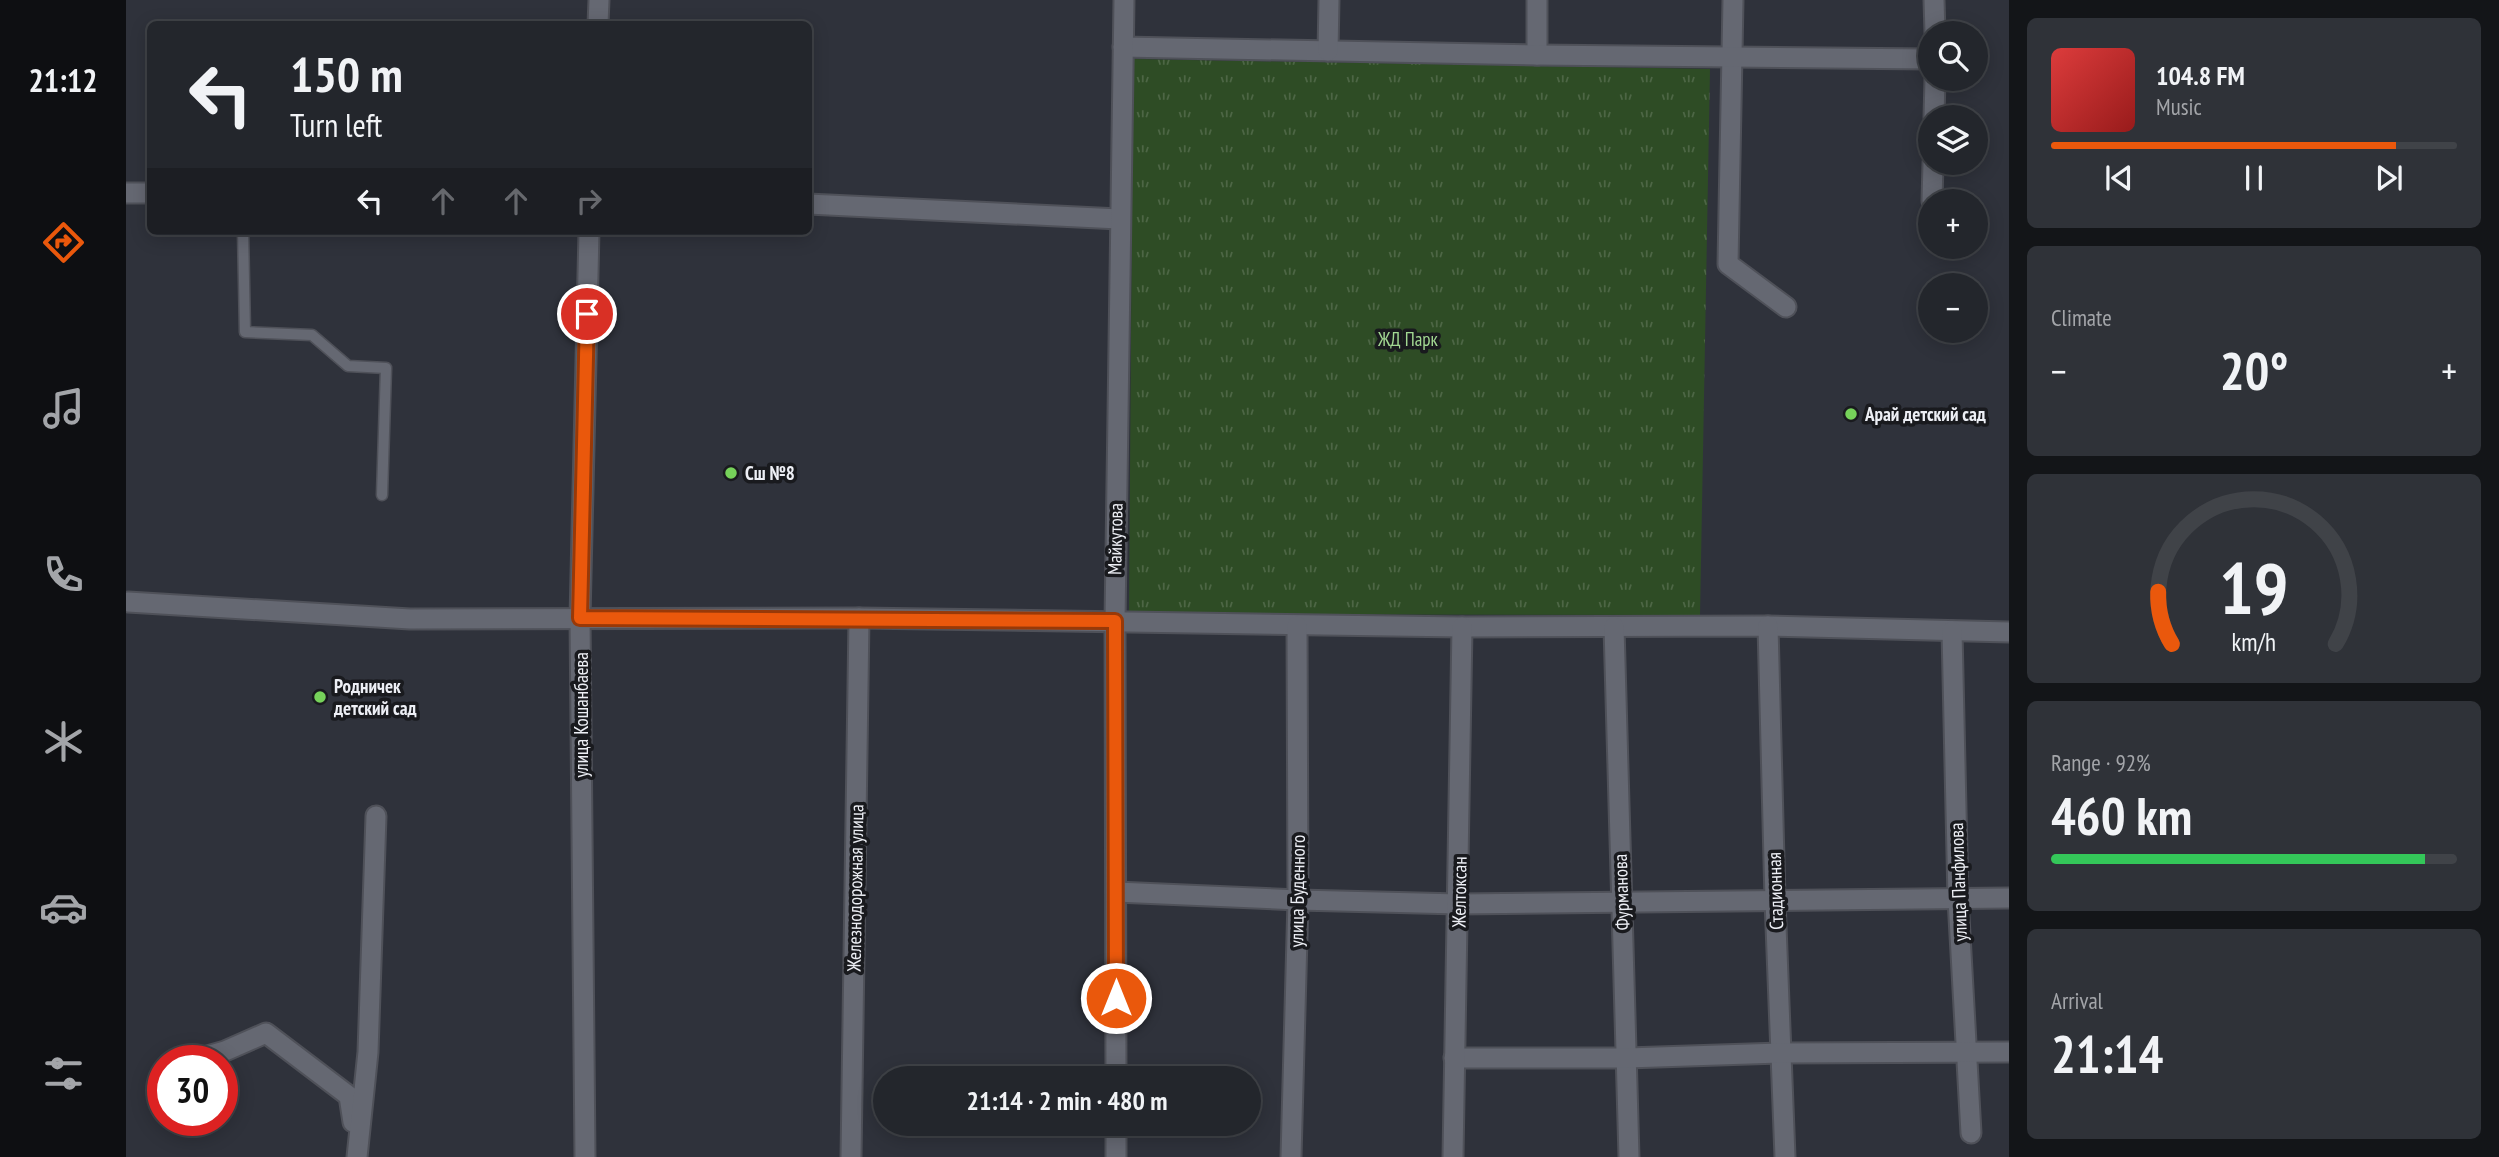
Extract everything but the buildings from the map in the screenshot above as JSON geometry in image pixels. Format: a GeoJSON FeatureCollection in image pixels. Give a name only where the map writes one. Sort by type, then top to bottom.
{"type":"FeatureCollection","features":[{"type":"Feature","properties":{"kind":"street"},"geometry":{"type":"LineString","coordinates":[[598,21],[600,0]]}},
{"type":"Feature","properties":{"kind":"street","name":"Майкутова"},"geometry":{"type":"LineString","coordinates":[[1116,1066],[1115,621],[1124,0]]}},
{"type":"Feature","properties":{"kind":"street"},"geometry":{"type":"LineString","coordinates":[[1328,51],[1329,0]]}},
{"type":"Feature","properties":{"kind":"street"},"geometry":{"type":"LineString","coordinates":[[1537,0],[1537,55]]}},
{"type":"Feature","properties":{"kind":"street"},"geometry":{"type":"LineString","coordinates":[[1733,0],[1728,264],[1786,307]]}},
{"type":"Feature","properties":{"kind":"street"},"geometry":{"type":"LineString","coordinates":[[1934,0],[1935,21]]}},
{"type":"Feature","properties":{"kind":"street"},"geometry":{"type":"LineString","coordinates":[[1123,47],[1918,59]]}},
{"type":"Feature","properties":{"kind":"street"},"geometry":{"type":"LineString","coordinates":[[126,193],[147,193]]}},
{"type":"Feature","properties":{"kind":"street"},"geometry":{"type":"LineString","coordinates":[[812,204],[1119,219]]}},
{"type":"Feature","properties":{"kind":"street","name":"улица Кошанбаева"},"geometry":{"type":"LineString","coordinates":[[585,1157],[580,618],[589,235]]}},
{"type":"Feature","properties":{"kind":"street"},"geometry":{"type":"LineString","coordinates":[[128,602],[410,619],[859,618],[1462,628],[1768,626],[2009,632]]}},
{"type":"Feature","properties":{"kind":"street","name":"Железнодорожная улица"},"geometry":{"type":"LineString","coordinates":[[851,1157],[859,618]]}},
{"type":"Feature","properties":{"kind":"street","name":"улица Буденного"},"geometry":{"type":"LineString","coordinates":[[1292,1157],[1298,900],[1297,626]]}},
{"type":"Feature","properties":{"kind":"street","name":"Стадионная"},"geometry":{"type":"LineString","coordinates":[[1768,626],[1785,1157]]}},
{"type":"Feature","properties":{"kind":"street","name":"Фурманова"},"geometry":{"type":"LineString","coordinates":[[1614,627],[1629,1157]]}},
{"type":"Feature","properties":{"kind":"street","name":"Желтоксан"},"geometry":{"type":"LineString","coordinates":[[1453,1157],[1462,628]]}},
{"type":"Feature","properties":{"kind":"street","name":"улица Панфилова"},"geometry":{"type":"LineString","coordinates":[[1952,631],[1958,899],[1971,1133]]}},
{"type":"Feature","properties":{"kind":"street"},"geometry":{"type":"LineString","coordinates":[[357,1156],[368,1052],[376,816]]}},
{"type":"Feature","properties":{"kind":"street"},"geometry":{"type":"LineString","coordinates":[[1116,891],[1298,900],[1459,904],[2009,898]]}},
{"type":"Feature","properties":{"kind":"street"},"geometry":{"type":"LineString","coordinates":[[238,1045],[266,1033],[349,1096],[357,1156]]}},
{"type":"Feature","properties":{"kind":"street"},"geometry":{"type":"LineString","coordinates":[[1454,1058],[2009,1052]]}},
{"type":"Feature","properties":{"kind":"street"},"geometry":{"type":"LineString","coordinates":[[1116,1136],[1116,1157]]}},
{"type":"Feature","properties":{"kind":"lane"},"geometry":{"type":"LineString","coordinates":[[243,235],[245,332],[312,335],[348,366],[386,368],[382,495]]}},
{"type":"Feature","properties":{"kind":"green space","name":"ЖД Парк"},"geometry":{"type":"Polygon","coordinates":[[[1133,59],[1710,69],[1700,615],[1129,614],[1133,59]]]}},
{"type":"Feature","properties":{"kind":"place","name":"Арай детский сад"},"geometry":{"type":"Point","coordinates":[1851,414]}},
{"type":"Feature","properties":{"kind":"place","name":"Сш №8"},"geometry":{"type":"Point","coordinates":[731,473]}},
{"type":"Feature","properties":{"kind":"place","name":"Родничек детский сад"},"geometry":{"type":"Point","coordinates":[320,697]}},
{"type":"Feature","properties":{"kind":"route"},"geometry":{"type":"LineString","coordinates":[[587,314],[580,618],[1115,621],[1116,998]]}}]}
